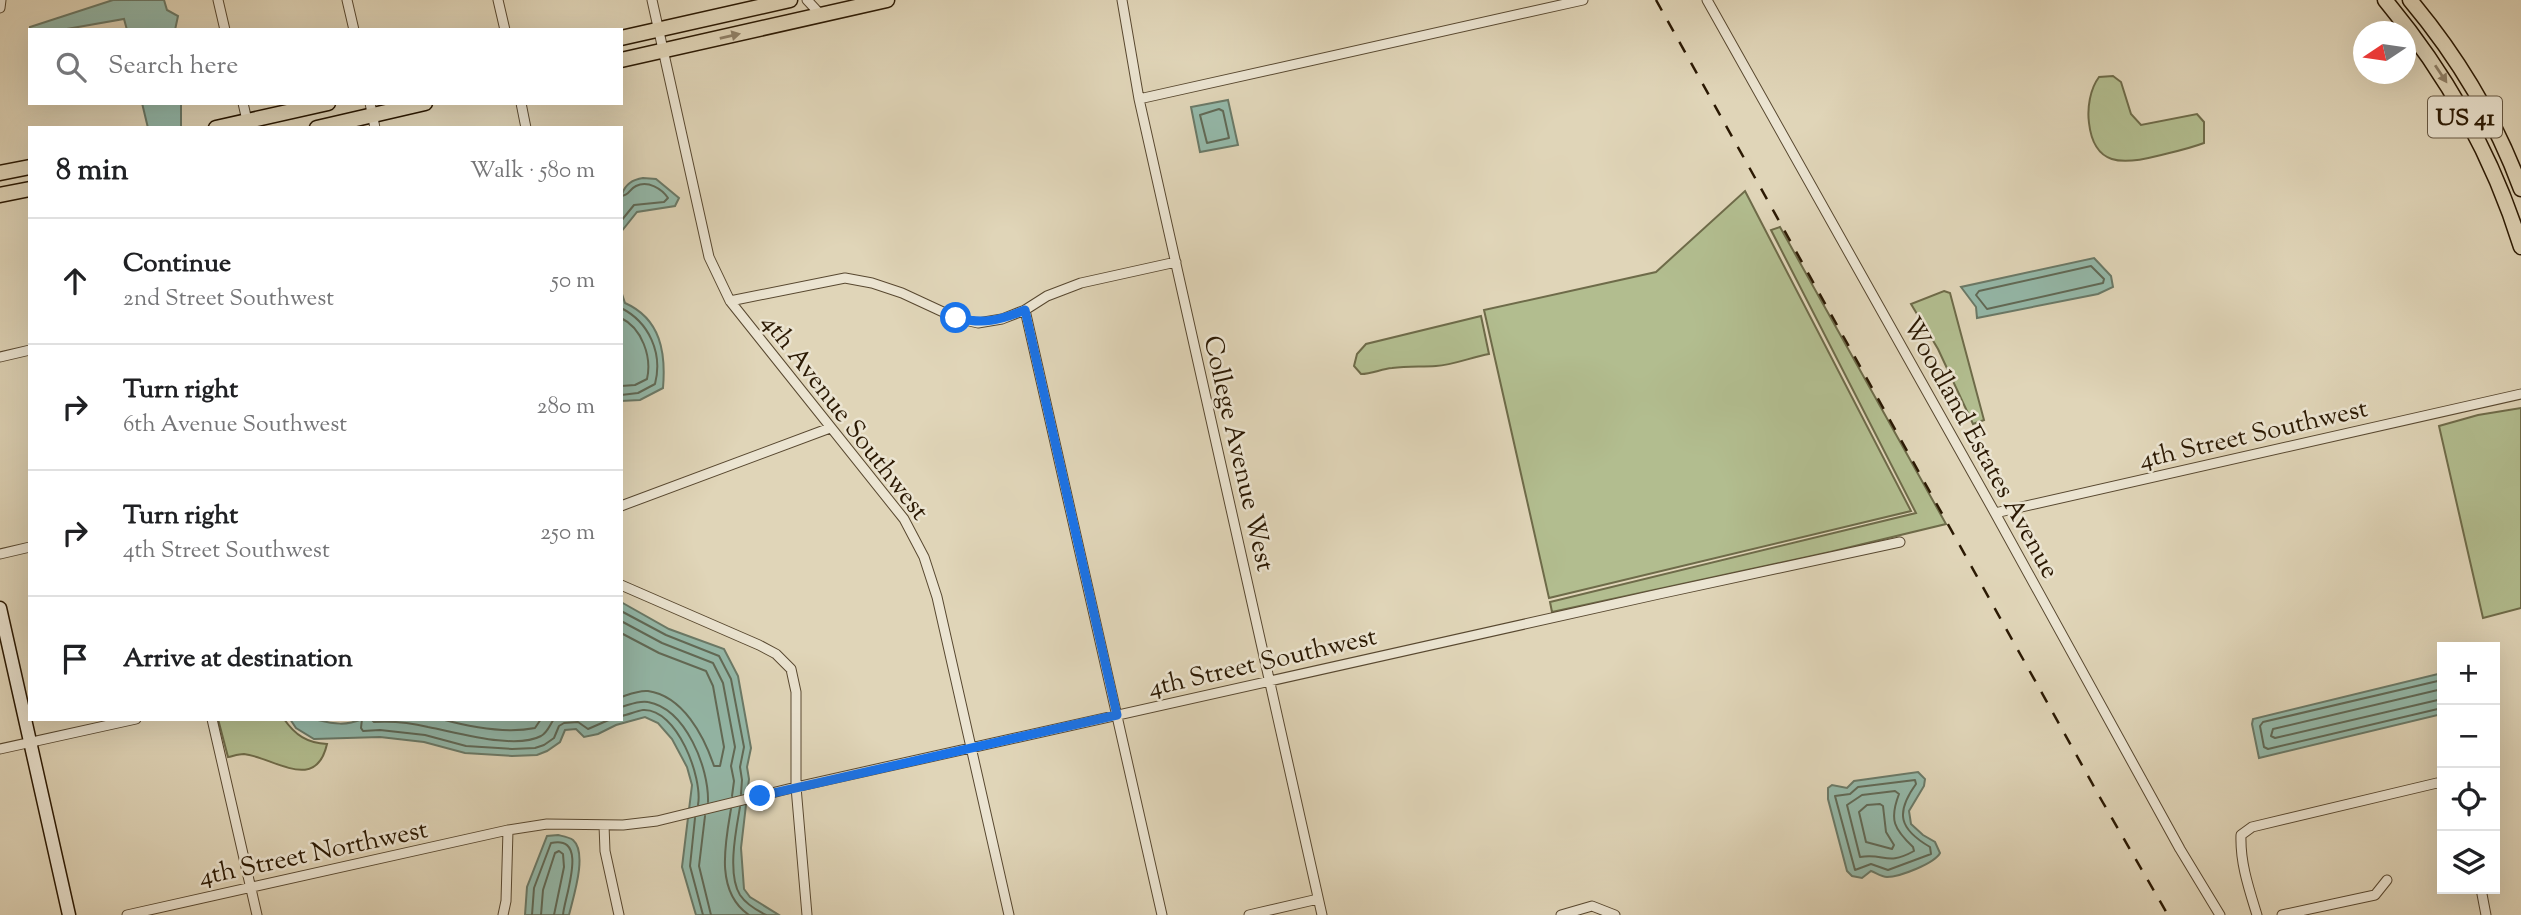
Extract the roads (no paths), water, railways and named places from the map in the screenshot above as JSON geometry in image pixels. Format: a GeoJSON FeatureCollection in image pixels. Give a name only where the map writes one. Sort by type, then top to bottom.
{"type":"FeatureCollection","features":[{"type":"Feature","properties":{"kind":"main road"},"geometry":{"type":"LineString","coordinates":[[623,38],[790,0]]}},
{"type":"Feature","properties":{"kind":"main road"},"geometry":{"type":"LineString","coordinates":[[623,60],[887,0]]}},
{"type":"Feature","properties":{"kind":"main road","name":"US 41"},"geometry":{"type":"LineString","coordinates":[[2385,0],[2408,27],[2451,89],[2485,154],[2521,247]]}},
{"type":"Feature","properties":{"kind":"main road","name":"US 41"},"geometry":{"type":"LineString","coordinates":[[2410,0],[2466,76],[2504,148],[2521,189]]}},
{"type":"Feature","properties":{"kind":"main road"},"geometry":{"type":"LineString","coordinates":[[248,125],[321,105]]}},
{"type":"Feature","properties":{"kind":"main road"},"geometry":{"type":"LineString","coordinates":[[326,126],[416,105]]}},
{"type":"Feature","properties":{"kind":"main road"},"geometry":{"type":"LineString","coordinates":[[0,173],[28,167]]}},
{"type":"Feature","properties":{"kind":"main road"},"geometry":{"type":"LineString","coordinates":[[0,195],[28,189]]}},
{"type":"Feature","properties":{"kind":"street"},"geometry":{"type":"LineString","coordinates":[[0,8],[1,0]]}},
{"type":"Feature","properties":{"kind":"street"},"geometry":{"type":"LineString","coordinates":[[218,0],[225,28]]}},
{"type":"Feature","properties":{"kind":"street"},"geometry":{"type":"LineString","coordinates":[[347,0],[354,28]]}},
{"type":"Feature","properties":{"kind":"street"},"geometry":{"type":"LineString","coordinates":[[498,0],[505,28]]}},
{"type":"Feature","properties":{"kind":"street","name":"4th Avenue Southwest"},"geometry":{"type":"LineString","coordinates":[[652,0],[709,257],[730,300],[904,519],[924,557],[937,597],[1009,915]]}},
{"type":"Feature","properties":{"kind":"street"},"geometry":{"type":"LineString","coordinates":[[807,0],[821,15]]}},
{"type":"Feature","properties":{"kind":"street","name":"College Avenue West"},"geometry":{"type":"LineString","coordinates":[[1122,0],[1139,99],[1322,915]]}},
{"type":"Feature","properties":{"kind":"street"},"geometry":{"type":"LineString","coordinates":[[1139,99],[1583,0]]}},
{"type":"Feature","properties":{"kind":"street","name":"Woodland Estates Avenue"},"geometry":{"type":"LineString","coordinates":[[1707,0],[2180,849],[2220,915]]}},
{"type":"Feature","properties":{"kind":"street"},"geometry":{"type":"LineString","coordinates":[[243,105],[248,125]]}},
{"type":"Feature","properties":{"kind":"street"},"geometry":{"type":"LineString","coordinates":[[521,105],[526,126]]}},
{"type":"Feature","properties":{"kind":"street"},"geometry":{"type":"LineString","coordinates":[[2470,127],[2489,120]]}},
{"type":"Feature","properties":{"kind":"street"},"geometry":{"type":"LineString","coordinates":[[730,300],[845,278],[902,293],[956,318],[978,323],[1002,319],[1025,310],[1047,296],[1080,283],[1176,262]]}},
{"type":"Feature","properties":{"kind":"street"},"geometry":{"type":"LineString","coordinates":[[1025,310],[1162,915]]}},
{"type":"Feature","properties":{"kind":"street"},"geometry":{"type":"LineString","coordinates":[[0,357],[28,350]]}},
{"type":"Feature","properties":{"kind":"street","name":"4th Street Southwest"},"geometry":{"type":"LineString","coordinates":[[1995,513],[2521,394]]}},
{"type":"Feature","properties":{"kind":"street"},"geometry":{"type":"LineString","coordinates":[[623,505],[830,428]]}},
{"type":"Feature","properties":{"kind":"street","name":"4th Street Southwest"},"geometry":{"type":"LineString","coordinates":[[508,830],[547,824],[623,825],[673,819],[796,787],[1900,542]]}},
{"type":"Feature","properties":{"kind":"street"},"geometry":{"type":"LineString","coordinates":[[0,554],[28,547]]}},
{"type":"Feature","properties":{"kind":"street"},"geometry":{"type":"LineString","coordinates":[[623,586],[759,645],[776,654],[791,669],[797,716],[796,787],[807,915]]}},
{"type":"Feature","properties":{"kind":"street"},"geometry":{"type":"LineString","coordinates":[[0,608],[69,915]]}},
{"type":"Feature","properties":{"kind":"street"},"geometry":{"type":"LineString","coordinates":[[0,749],[127,721]]}},
{"type":"Feature","properties":{"kind":"street"},"geometry":{"type":"LineString","coordinates":[[212,721],[257,915]]}},
{"type":"Feature","properties":{"kind":"street"},"geometry":{"type":"LineString","coordinates":[[2257,915],[2244,871],[2240,850],[2241,835],[2252,827],[2437,783]]}},
{"type":"Feature","properties":{"kind":"street"},"geometry":{"type":"LineString","coordinates":[[604,825],[605,851],[619,915]]}},
{"type":"Feature","properties":{"kind":"street"},"geometry":{"type":"LineString","coordinates":[[503,915],[506,901],[508,830]]}},
{"type":"Feature","properties":{"kind":"street","name":"4th Street Northwest"},"geometry":{"type":"LineString","coordinates":[[127,915],[508,830]]}},
{"type":"Feature","properties":{"kind":"street"},"geometry":{"type":"LineString","coordinates":[[2282,915],[2375,895],[2386,880]]}},
{"type":"Feature","properties":{"kind":"street"},"geometry":{"type":"LineString","coordinates":[[2481,894],[2486,915]]}},
{"type":"Feature","properties":{"kind":"street"},"geometry":{"type":"LineString","coordinates":[[1249,915],[1318,899]]}},
{"type":"Feature","properties":{"kind":"street"},"geometry":{"type":"LineString","coordinates":[[1561,915],[1591,906],[1615,915]]}},
{"type":"Feature","properties":{"kind":"water"},"geometry":{"type":"Polygon","coordinates":[[[113,0],[164,0],[167,10],[178,16],[175,28],[126,28],[124,19],[72,28],[30,27],[113,0]]]}},
{"type":"Feature","properties":{"kind":"water"},"geometry":{"type":"Polygon","coordinates":[[[1228,100],[1238,145],[1200,152],[1191,107],[1228,100]]]}},
{"type":"Feature","properties":{"kind":"water"},"geometry":{"type":"Polygon","coordinates":[[[142,105],[181,105],[181,126],[148,126],[142,105]]]}},
{"type":"Feature","properties":{"kind":"water"},"geometry":{"type":"Polygon","coordinates":[[[643,178],[656,179],[679,198],[675,206],[637,212],[623,230],[623,191],[634,181],[643,178]]]}},
{"type":"Feature","properties":{"kind":"water"},"geometry":{"type":"Polygon","coordinates":[[[2094,258],[2111,276],[2113,287],[2098,294],[1977,318],[1976,307],[1961,287],[2094,258]]]}},
{"type":"Feature","properties":{"kind":"water"},"geometry":{"type":"Polygon","coordinates":[[[623,297],[625,303],[647,318],[659,338],[662,350],[663,388],[640,400],[623,401],[623,297]]]}},
{"type":"Feature","properties":{"kind":"water"},"geometry":{"type":"Polygon","coordinates":[[[623,603],[669,629],[724,649],[738,676],[751,748],[741,848],[744,889],[750,897],[779,915],[696,915],[682,867],[692,785],[687,767],[672,739],[658,723],[645,717],[584,737],[576,729],[565,730],[560,742],[547,751],[537,755],[512,756],[465,753],[424,742],[380,737],[314,739],[296,728],[291,721],[623,721],[623,603]]]}},
{"type":"Feature","properties":{"kind":"water"},"geometry":{"type":"Polygon","coordinates":[[[2437,674],[2437,715],[2259,758],[2253,719],[2437,674]]]}},
{"type":"Feature","properties":{"kind":"water"},"geometry":{"type":"Polygon","coordinates":[[[1918,772],[1925,779],[1924,786],[1909,811],[1911,824],[1935,842],[1940,853],[1924,865],[1900,875],[1885,877],[1871,871],[1862,878],[1852,876],[1847,871],[1828,799],[1828,788],[1832,785],[1847,788],[1854,781],[1918,772]]]}},
{"type":"Feature","properties":{"kind":"water"},"geometry":{"type":"Polygon","coordinates":[[[558,835],[573,840],[579,855],[578,876],[569,915],[525,915],[527,887],[547,836],[558,835]]]}},
{"type":"Feature","properties":{"kind":"railway"},"geometry":{"type":"LineString","coordinates":[[1656,0],[2168,915]]}}]}
